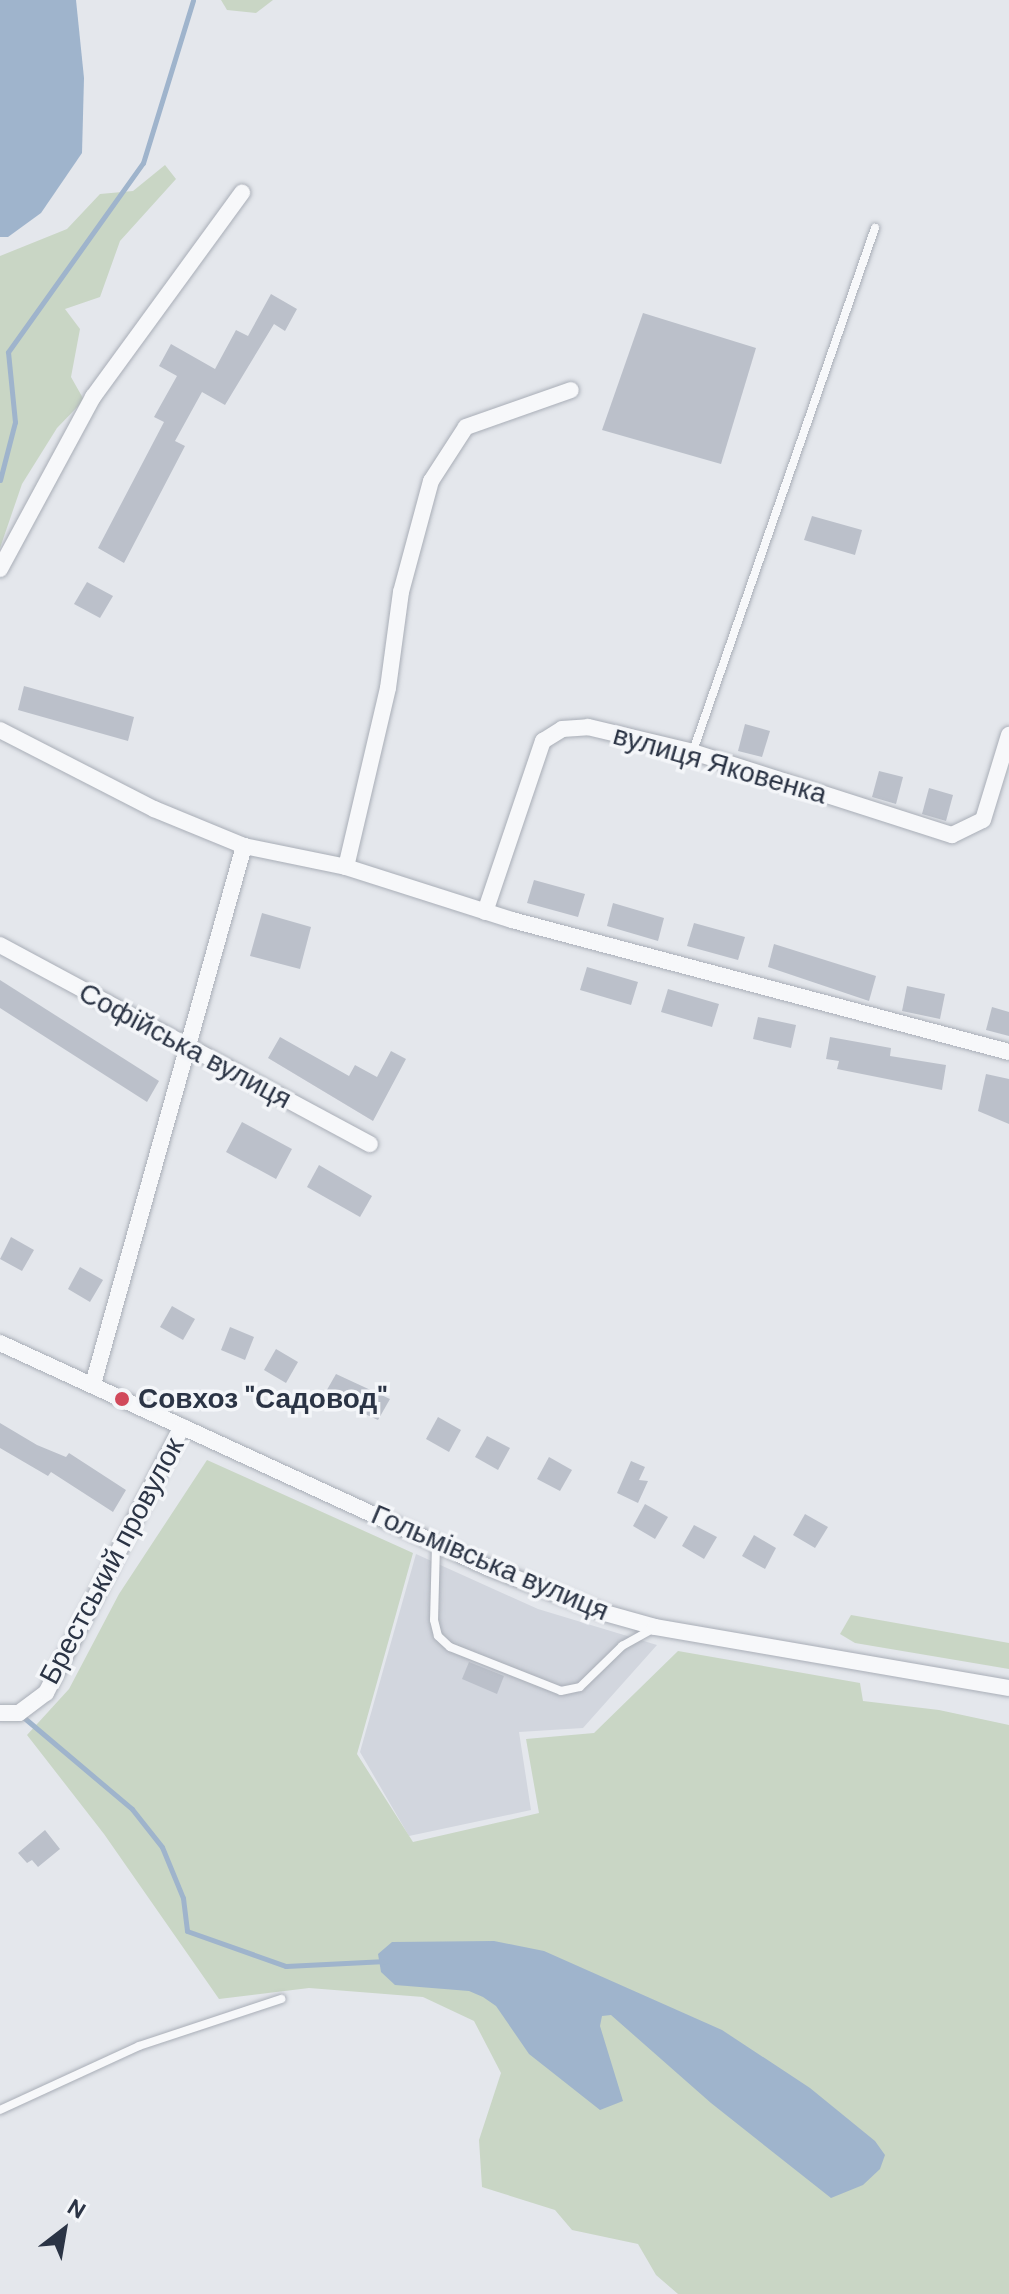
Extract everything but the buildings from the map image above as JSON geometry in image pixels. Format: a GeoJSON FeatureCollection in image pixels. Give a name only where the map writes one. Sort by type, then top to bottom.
{"type":"FeatureCollection","features":[{"type":"Feature","properties":{"kind":"street"},"geometry":{"type":"LineString","coordinates":[[0,569],[93,397],[242,193]]}},
{"type":"Feature","properties":{"kind":"street"},"geometry":{"type":"LineString","coordinates":[[346,867],[388,688],[401,592],[431,481],[466,427],[571,390]]}},
{"type":"Feature","properties":{"kind":"street","name":"вулиця Яковенка"},"geometry":{"type":"LineString","coordinates":[[485,912],[543,741],[562,729],[588,727],[693,752],[952,835],[983,820],[1009,735]]}},
{"type":"Feature","properties":{"kind":"street"},"geometry":{"type":"LineString","coordinates":[[0,730],[154,809],[244,846],[346,867],[485,912],[1009,1052]]}},
{"type":"Feature","properties":{"kind":"street"},"geometry":{"type":"LineString","coordinates":[[93,1384],[244,846]]}},
{"type":"Feature","properties":{"kind":"street","name":"Софійська вулиця"},"geometry":{"type":"LineString","coordinates":[[0,945],[188,1049],[370,1144]]}},
{"type":"Feature","properties":{"kind":"street","name":"Гольмівська вулиця"},"geometry":{"type":"LineString","coordinates":[[0,1343],[436,1544],[550,1593],[655,1627],[1009,1688]]}},
{"type":"Feature","properties":{"kind":"street","name":"Брестський провулок"},"geometry":{"type":"LineString","coordinates":[[0,1713],[19,1713],[46,1693],[182,1427]]}},
{"type":"Feature","properties":{"kind":"street"},"geometry":{"type":"LineString","coordinates":[[0,1699],[19,1713]]}},
{"type":"Feature","properties":{"kind":"lane"},"geometry":{"type":"LineString","coordinates":[[693,752],[875,228]]}},
{"type":"Feature","properties":{"kind":"lane"},"geometry":{"type":"LineString","coordinates":[[436,1544],[434,1620],[438,1636],[450,1647],[561,1691],[580,1687],[622,1646],[655,1627]]}},
{"type":"Feature","properties":{"kind":"lane"},"geometry":{"type":"LineString","coordinates":[[0,2110],[139,2046],[281,1999]]}},
{"type":"Feature","properties":{"kind":"shaded area"},"geometry":{"type":"Polygon","coordinates":[[[416,1554],[538,1609],[657,1645],[583,1728],[519,1732],[531,1810],[409,1836],[360,1752],[416,1554]]]}},
{"type":"Feature","properties":{"kind":"green space"},"geometry":{"type":"Polygon","coordinates":[[[221,0],[273,0],[256,13],[227,10],[221,0]]]}},
{"type":"Feature","properties":{"kind":"green space"},"geometry":{"type":"Polygon","coordinates":[[[165,165],[176,179],[120,241],[100,297],[65,309],[80,329],[71,377],[84,400],[57,428],[22,484],[0,548],[0,256],[67,229],[100,194],[133,191],[165,165]]]}},
{"type":"Feature","properties":{"kind":"green space"},"geometry":{"type":"Polygon","coordinates":[[[207,1460],[413,1553],[357,1754],[413,1842],[539,1813],[526,1739],[594,1733],[678,1651],[860,1683],[863,1701],[939,1710],[1009,1725],[1009,2294],[678,2294],[656,2275],[638,2244],[572,2230],[555,2210],[482,2187],[479,2140],[501,2073],[474,2021],[423,1997],[309,1988],[219,1999],[104,1834],[27,1735],[69,1689],[119,1594],[207,1460]]]}},
{"type":"Feature","properties":{"kind":"green space"},"geometry":{"type":"Polygon","coordinates":[[[851,1615],[1009,1643],[1009,1669],[855,1643],[840,1634],[851,1615]]]}},
{"type":"Feature","properties":{"kind":"water"},"geometry":{"type":"Polygon","coordinates":[[[0,0],[76,0],[84,78],[82,153],[41,213],[8,237],[0,237],[0,0]]]}},
{"type":"Feature","properties":{"kind":"water"},"geometry":{"type":"Polygon","coordinates":[[[494,1941],[544,1951],[722,2030],[810,2088],[875,2141],[885,2155],[880,2169],[863,2185],[831,2198],[711,2103],[611,2015],[602,2016],[600,2026],[623,2101],[600,2110],[529,2054],[496,2006],[483,1997],[469,1991],[395,1985],[381,1972],[378,1954],[392,1942],[494,1941]]]}},
{"type":"Feature","properties":{"kind":"waterway"},"geometry":{"type":"LineString","coordinates":[[0,480],[15,422],[8,352],[143,163],[193,0]]}},
{"type":"Feature","properties":{"kind":"waterway"},"geometry":{"type":"LineString","coordinates":[[22,1716],[132,1809],[162,1847],[183,1898],[187,1931],[286,1966],[386,1961]]}},
{"type":"Feature","properties":{"kind":"place","name":"Совхоз \"Садовод\""},"geometry":{"type":"Point","coordinates":[122,1399]}}]}
